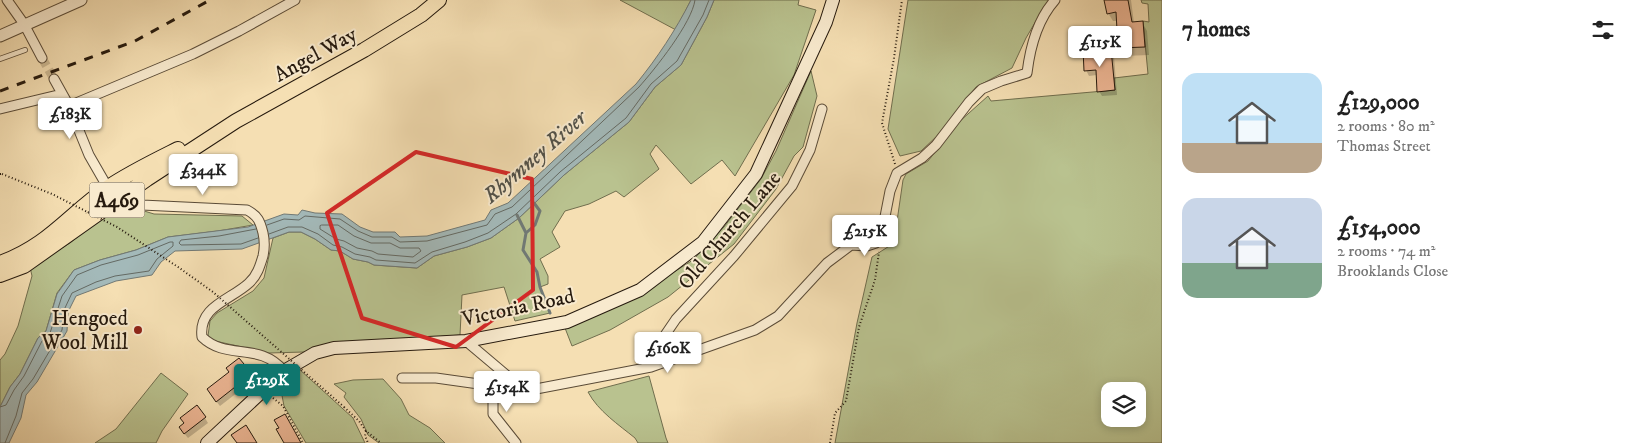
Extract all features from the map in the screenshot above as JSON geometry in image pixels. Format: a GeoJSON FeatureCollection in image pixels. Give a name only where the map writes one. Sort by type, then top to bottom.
{"type":"FeatureCollection","features":[{"type":"Feature","properties":{"kind":"main road","name":"Angel Way"},"geometry":{"type":"LineString","coordinates":[[233,123],[372,45],[421,15],[439,0]]}},
{"type":"Feature","properties":{"kind":"main road","name":"Victoria Road"},"geometry":{"type":"LineString","coordinates":[[207,443],[284,371],[315,353],[334,348],[466,341],[568,322],[640,290],[703,242],[756,174],[826,22],[833,0]]}},
{"type":"Feature","properties":{"kind":"main road","name":"A469"},"geometry":{"type":"LineString","coordinates":[[0,263],[17,257],[37,246],[108,188],[160,158],[233,123]]}},
{"type":"Feature","properties":{"kind":"main road","name":"A469"},"geometry":{"type":"LineString","coordinates":[[0,275],[24,266],[127,192],[233,123]]}},
{"type":"Feature","properties":{"kind":"street"},"geometry":{"type":"LineString","coordinates":[[7,0],[24,24],[42,58]]}},
{"type":"Feature","properties":{"kind":"street"},"geometry":{"type":"LineString","coordinates":[[0,36],[81,0]]}},
{"type":"Feature","properties":{"kind":"street"},"geometry":{"type":"LineString","coordinates":[[69,106],[193,54],[295,0]]}},
{"type":"Feature","properties":{"kind":"street"},"geometry":{"type":"LineString","coordinates":[[402,378],[436,378],[493,386],[517,384],[536,389],[651,367],[755,330],[778,316],[827,263],[851,245],[867,246],[876,243],[882,237],[890,191],[897,173],[922,158],[936,145],[982,89],[1027,73],[1030,53],[1047,9],[1055,0]]}},
{"type":"Feature","properties":{"kind":"street"},"geometry":{"type":"LineString","coordinates":[[54,79],[69,106],[89,156],[108,188]]}},
{"type":"Feature","properties":{"kind":"street"},"geometry":{"type":"LineString","coordinates":[[0,109],[62,94]]}},
{"type":"Feature","properties":{"kind":"street","name":"Old Church Lane"},"geometry":{"type":"LineString","coordinates":[[651,367],[661,342],[676,319],[734,256],[792,186],[810,150],[822,109]]}},
{"type":"Feature","properties":{"kind":"street"},"geometry":{"type":"LineString","coordinates":[[127,192],[134,201],[142,205],[246,210],[260,220],[266,244],[260,268],[250,283],[217,304],[205,317],[200,326],[202,337],[213,346],[262,354],[277,363],[284,371]]}},
{"type":"Feature","properties":{"kind":"street"},"geometry":{"type":"LineString","coordinates":[[466,341],[517,384]]}},
{"type":"Feature","properties":{"kind":"street"},"geometry":{"type":"LineString","coordinates":[[493,386],[493,414],[516,443]]}},
{"type":"Feature","properties":{"kind":"lane"},"geometry":{"type":"LineString","coordinates":[[0,59],[25,50]]}},
{"type":"Feature","properties":{"kind":"path"},"geometry":{"type":"LineString","coordinates":[[897,173],[893,154],[882,124],[902,0]]}},
{"type":"Feature","properties":{"kind":"path"},"geometry":{"type":"LineString","coordinates":[[1,174],[52,194],[116,227],[178,267],[213,292],[344,407],[359,421],[366,431],[381,443]]}},
{"type":"Feature","properties":{"kind":"path"},"geometry":{"type":"LineString","coordinates":[[830,443],[835,413],[846,401],[859,327],[875,280],[882,237]]}},
{"type":"Feature","properties":{"kind":"path"},"geometry":{"type":"LineString","coordinates":[[283,406],[303,443]]}},
{"type":"Feature","properties":{"kind":"path"},"geometry":{"type":"LineString","coordinates":[[366,431],[365,436],[368,443]]}},
{"type":"Feature","properties":{"kind":"highlighted area"},"geometry":{"type":"Polygon","coordinates":[[[416,152],[532,179],[533,290],[456,347],[362,318],[327,213],[416,152]]]}},
{"type":"Feature","properties":{"kind":"green space"},"geometry":{"type":"Polygon","coordinates":[[[620,0],[691,0],[676,30],[620,0]]]}},
{"type":"Feature","properties":{"kind":"green space"},"geometry":{"type":"Polygon","coordinates":[[[714,0],[799,0],[798,5],[816,10],[794,75],[735,176],[722,160],[691,184],[656,145],[650,154],[659,169],[624,197],[616,191],[589,204],[565,211],[552,232],[560,247],[540,259],[548,276],[548,284],[540,287],[550,313],[515,321],[504,287],[462,295],[460,335],[330,345],[304,352],[269,353],[215,341],[208,336],[210,321],[217,313],[253,291],[264,278],[273,238],[289,232],[301,232],[331,250],[340,251],[353,259],[374,265],[417,268],[434,256],[491,238],[519,218],[564,175],[629,122],[655,87],[681,65],[714,0]]]}},
{"type":"Feature","properties":{"kind":"green space"},"geometry":{"type":"Polygon","coordinates":[[[908,0],[1050,0],[1026,38],[1012,68],[976,87],[937,136],[921,151],[900,156],[888,129],[908,0]]]}},
{"type":"Feature","properties":{"kind":"green space"},"geometry":{"type":"Polygon","coordinates":[[[1141,0],[1162,0],[1162,443],[835,443],[857,323],[872,257],[891,245],[895,235],[903,180],[906,174],[928,161],[959,122],[988,96],[991,101],[1115,90],[1114,78],[1148,74],[1143,21],[1149,22],[1148,4],[1142,3],[1141,0]]]}},
{"type":"Feature","properties":{"kind":"green space"},"geometry":{"type":"Polygon","coordinates":[[[811,71],[817,96],[803,147],[794,156],[776,189],[734,244],[668,297],[610,330],[572,346],[565,328],[624,303],[693,260],[724,227],[761,179],[776,151],[811,71]]]}},
{"type":"Feature","properties":{"kind":"green space"},"geometry":{"type":"Polygon","coordinates":[[[118,203],[154,214],[242,216],[253,225],[168,237],[136,250],[100,260],[74,270],[57,293],[46,331],[38,338],[20,374],[10,387],[0,407],[0,360],[5,354],[18,326],[32,276],[30,267],[70,243],[118,203]]]}},
{"type":"Feature","properties":{"kind":"green space"},"geometry":{"type":"Polygon","coordinates":[[[299,369],[353,418],[365,443],[306,443],[284,406],[280,385],[299,369]]]}},
{"type":"Feature","properties":{"kind":"green space"},"geometry":{"type":"Polygon","coordinates":[[[161,373],[188,394],[162,431],[156,443],[95,443],[116,429],[161,373]]]}},
{"type":"Feature","properties":{"kind":"green space"},"geometry":{"type":"Polygon","coordinates":[[[649,376],[668,443],[638,443],[635,438],[603,411],[588,392],[649,376]]]}},
{"type":"Feature","properties":{"kind":"green space"},"geometry":{"type":"Polygon","coordinates":[[[383,379],[401,399],[409,415],[430,428],[445,443],[379,443],[368,435],[361,419],[344,397],[346,393],[334,384],[353,380],[383,379]]]}},
{"type":"Feature","properties":{"kind":"water"},"geometry":{"type":"Polygon","coordinates":[[[691,0],[714,0],[681,65],[655,87],[629,122],[564,175],[519,218],[491,238],[434,256],[417,268],[374,265],[353,259],[340,251],[331,250],[301,232],[289,232],[242,249],[175,251],[161,262],[152,275],[116,281],[76,296],[68,312],[67,331],[37,382],[26,395],[21,418],[9,443],[0,443],[0,407],[10,387],[20,374],[38,338],[46,331],[57,294],[74,270],[100,260],[136,250],[168,237],[248,227],[284,214],[298,215],[302,210],[315,213],[342,214],[360,227],[373,232],[395,232],[400,237],[427,236],[485,220],[491,210],[508,203],[636,84],[666,44],[691,0]]]}},
{"type":"Feature","properties":{"kind":"building"},"geometry":{"type":"Polygon","coordinates":[[[1104,0],[1128,0],[1132,22],[1143,21],[1145,47],[1118,48],[1116,12],[1107,14],[1104,0]]]}},
{"type":"Feature","properties":{"kind":"building"},"geometry":{"type":"Polygon","coordinates":[[[1095,48],[1096,51],[1111,49],[1115,90],[1097,92],[1096,70],[1084,71],[1083,49],[1095,48]]]}},
{"type":"Feature","properties":{"kind":"building"},"geometry":{"type":"Polygon","coordinates":[[[239,358],[249,370],[246,372],[249,376],[216,402],[207,389],[229,372],[226,368],[239,358]]]}},
{"type":"Feature","properties":{"kind":"building"},"geometry":{"type":"Polygon","coordinates":[[[197,405],[206,417],[184,434],[179,427],[184,423],[180,418],[197,405]]]}},
{"type":"Feature","properties":{"kind":"building"},"geometry":{"type":"Polygon","coordinates":[[[285,414],[301,443],[284,443],[276,429],[279,428],[274,420],[285,414]]]}},
{"type":"Feature","properties":{"kind":"building"},"geometry":{"type":"Polygon","coordinates":[[[246,425],[257,443],[237,443],[231,435],[246,425]]]}},
{"type":"Feature","properties":{"kind":"waterway"},"geometry":{"type":"LineString","coordinates":[[526,233],[535,225],[540,211],[534,203]]}},
{"type":"Feature","properties":{"kind":"waterway"},"geometry":{"type":"LineString","coordinates":[[517,215],[526,233],[523,250],[537,272],[540,287],[550,313]]}},
{"type":"Feature","properties":{"kind":"tunnel"},"geometry":{"type":"LineString","coordinates":[[42,58],[54,79]]}},
{"type":"Feature","properties":{"kind":"railway"},"geometry":{"type":"LineString","coordinates":[[0,91],[135,41],[210,0]]}},
{"type":"Feature","properties":{"kind":"place","name":"Hengoed Wool Mill"},"geometry":{"type":"Point","coordinates":[138,330]}},
{"type":"Feature","properties":{"kind":"water label","name":"Rhymney River"},"geometry":{"type":"Point","coordinates":[534,156]}}]}
